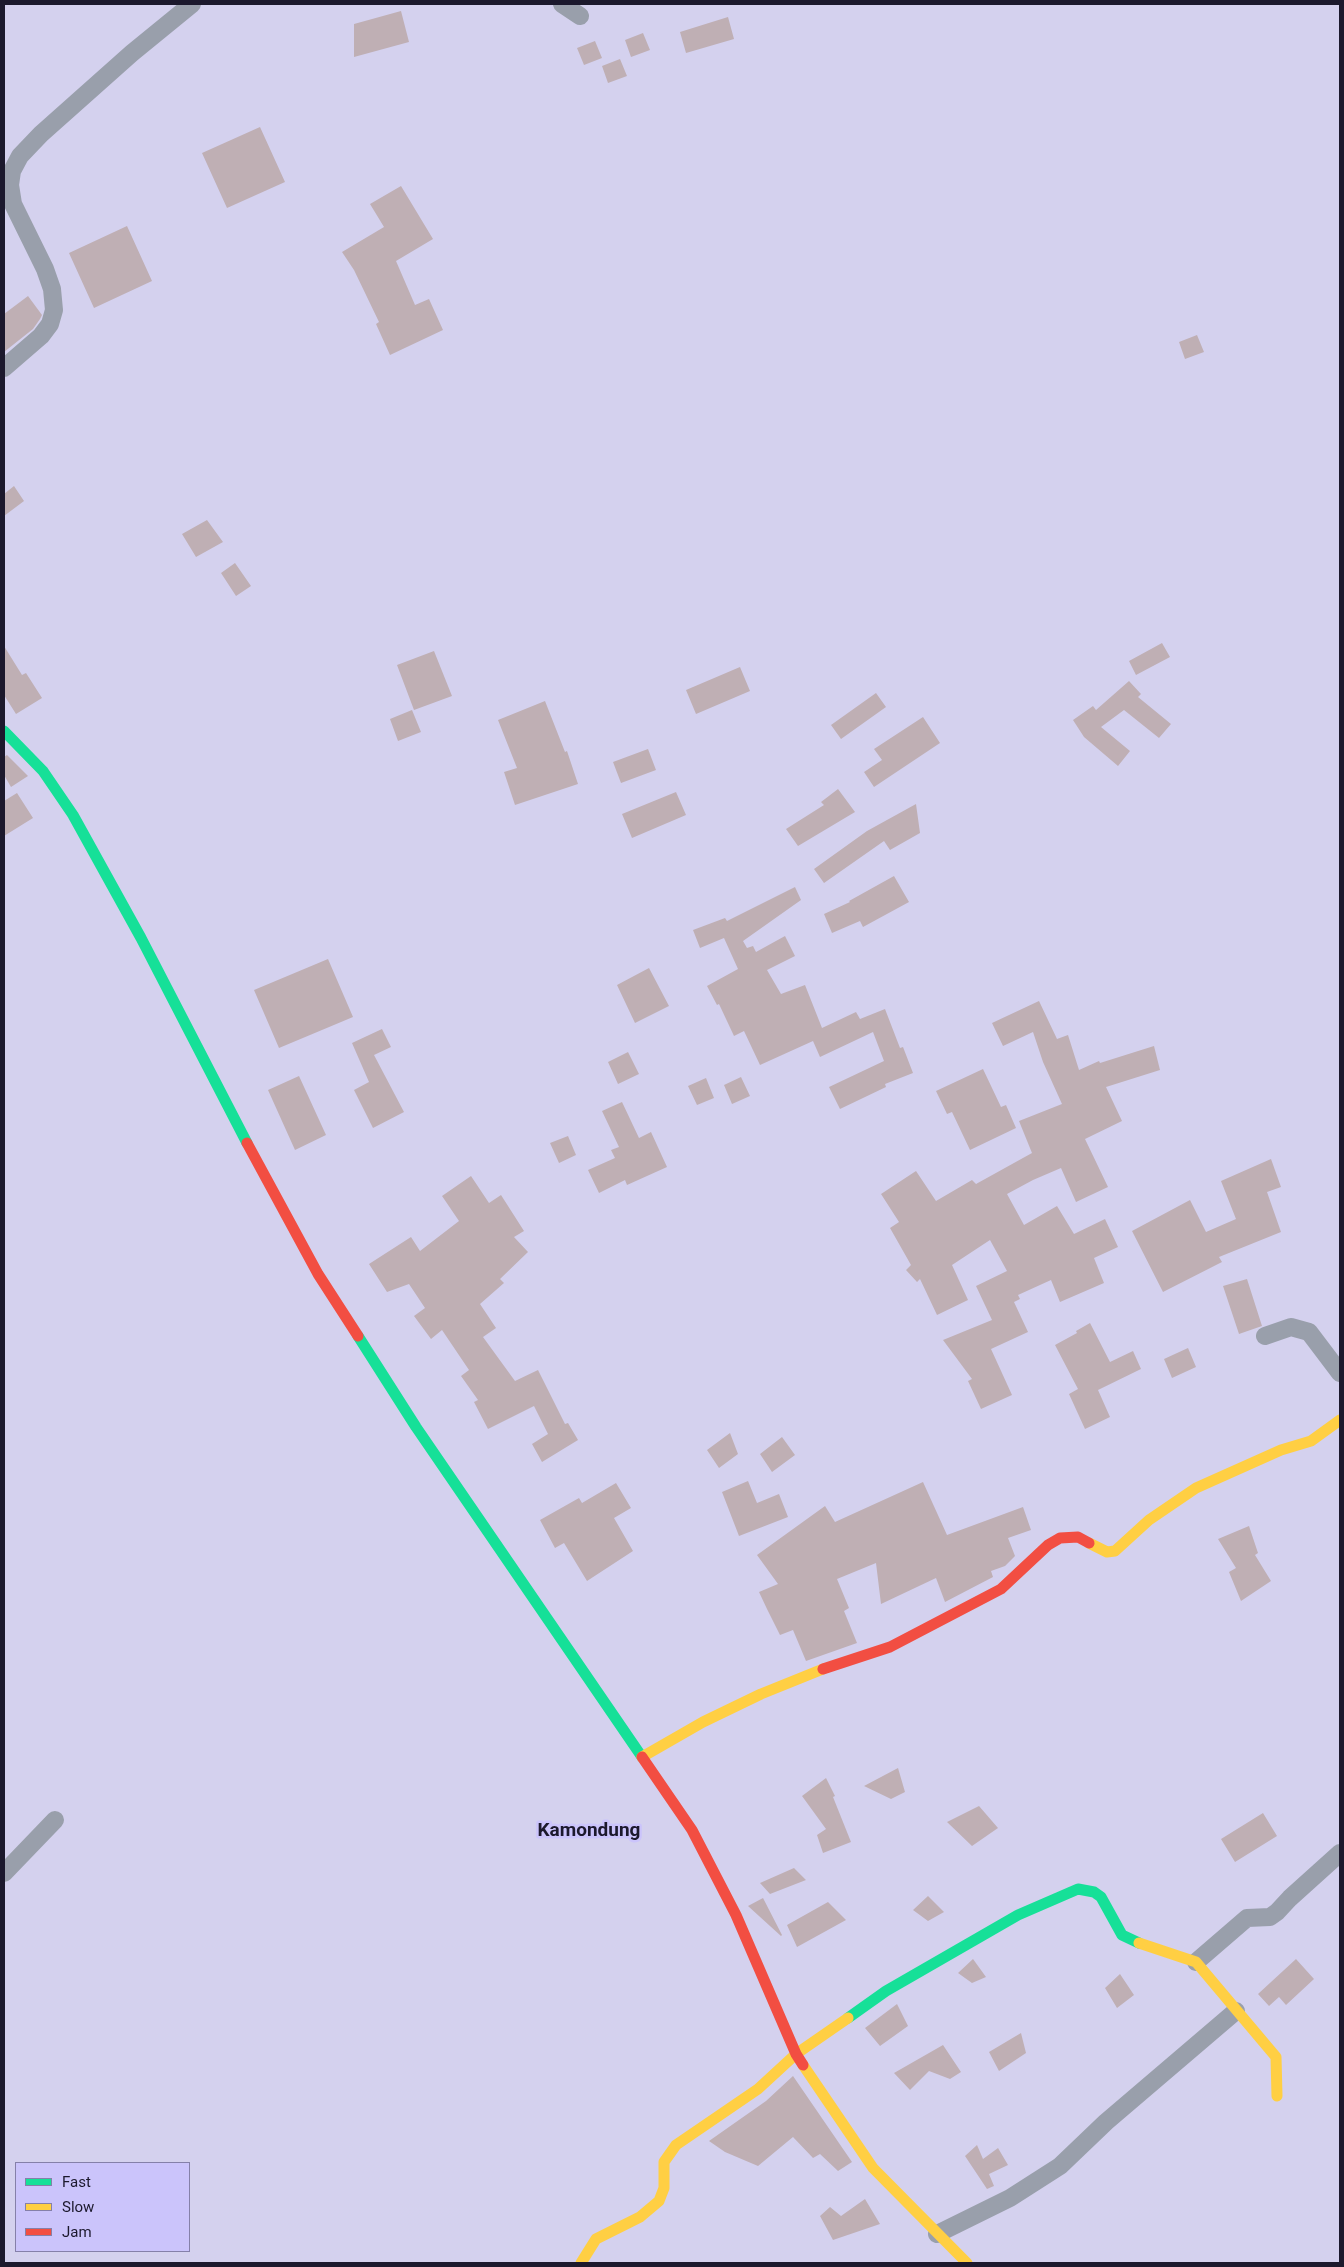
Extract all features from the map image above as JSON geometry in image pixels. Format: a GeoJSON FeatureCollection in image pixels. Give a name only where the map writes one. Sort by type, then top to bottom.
{"type":"FeatureCollection","features":[{"type":"Feature","properties":{"kind":"street"},"geometry":{"type":"LineString","coordinates":[[4,368],[41,336],[50,324],[54,310],[52,289],[45,269],[13,204],[10,185],[12,171],[20,156],[41,134],[132,53],[192,4]]}},
{"type":"Feature","properties":{"kind":"street"},"geometry":{"type":"LineString","coordinates":[[562,4],[580,16]]}},
{"type":"Feature","properties":{"kind":"street"},"geometry":{"type":"LineString","coordinates":[[4,731],[42,771],[77,822],[141,938],[205,1065],[318,1274],[416,1427],[697,1839],[736,1915],[796,2054],[873,2168],[967,2263]]}},
{"type":"Feature","properties":{"kind":"street"},"geometry":{"type":"LineString","coordinates":[[1265,1336],[1291,1327],[1309,1332],[1340,1373]]}},
{"type":"Feature","properties":{"kind":"street"},"geometry":{"type":"LineString","coordinates":[[642,1757],[704,1722],[762,1694],[818,1671],[890,1647],[996,1592],[1048,1545],[1060,1538],[1078,1537],[1101,1550],[1107,1552],[1115,1550],[1149,1520],[1196,1488],[1281,1450],[1310,1441],[1340,1420]]}},
{"type":"Feature","properties":{"kind":"street"},"geometry":{"type":"LineString","coordinates":[[4,1873],[55,1820]]}},
{"type":"Feature","properties":{"kind":"street"},"geometry":{"type":"LineString","coordinates":[[1196,1962],[1247,1918],[1270,1917],[1277,1912],[1340,1853]]}},
{"type":"Feature","properties":{"kind":"street"},"geometry":{"type":"LineString","coordinates":[[581,2263],[596,2239],[646,2214],[659,2201],[664,2188],[664,2162],[676,2145],[758,2089],[796,2054],[886,1991],[1018,1915],[1078,1889],[1094,1892],[1101,1897],[1122,1935],[1128,1939],[1196,1962],[1276,2056],[1278,2096]]}},
{"type":"Feature","properties":{"kind":"street"},"geometry":{"type":"LineString","coordinates":[[938,2234],[1010,2198],[1060,2166],[1106,2122],[1236,2011]]}},
{"type":"Feature","properties":{"kind":"building"},"geometry":{"type":"Polygon","coordinates":[[[401,11],[409,42],[354,57],[354,24],[401,11]]]}},
{"type":"Feature","properties":{"kind":"building"},"geometry":{"type":"Polygon","coordinates":[[[728,17],[734,39],[686,53],[680,32],[728,17]]]}},
{"type":"Feature","properties":{"kind":"building"},"geometry":{"type":"Polygon","coordinates":[[[643,33],[650,50],[631,57],[625,40],[643,33]]]}},
{"type":"Feature","properties":{"kind":"building"},"geometry":{"type":"Polygon","coordinates":[[[595,41],[602,58],[584,65],[577,48],[595,41]]]}},
{"type":"Feature","properties":{"kind":"building"},"geometry":{"type":"Polygon","coordinates":[[[620,59],[627,76],[608,83],[602,66],[620,59]]]}},
{"type":"Feature","properties":{"kind":"building"},"geometry":{"type":"Polygon","coordinates":[[[260,127],[285,182],[227,208],[202,153],[260,127]]]}},
{"type":"Feature","properties":{"kind":"building"},"geometry":{"type":"Polygon","coordinates":[[[401,186],[433,239],[396,261],[415,305],[429,299],[443,330],[390,355],[376,324],[379,322],[354,270],[342,252],[384,227],[370,204],[401,186]]]}},
{"type":"Feature","properties":{"kind":"building"},"geometry":{"type":"Polygon","coordinates":[[[127,226],[152,281],[94,308],[69,253],[127,226]]]}},
{"type":"Feature","properties":{"kind":"building"},"geometry":{"type":"Polygon","coordinates":[[[28,296],[42,315],[33,329],[4,352],[4,314],[28,296]]]}},
{"type":"Feature","properties":{"kind":"building"},"geometry":{"type":"Polygon","coordinates":[[[1197,335],[1204,352],[1185,359],[1179,342],[1197,335]]]}},
{"type":"Feature","properties":{"kind":"building"},"geometry":{"type":"Polygon","coordinates":[[[14,486],[24,501],[4,516],[4,494],[14,486]]]}},
{"type":"Feature","properties":{"kind":"building"},"geometry":{"type":"Polygon","coordinates":[[[207,520],[223,542],[196,557],[182,534],[207,520]]]}},
{"type":"Feature","properties":{"kind":"building"},"geometry":{"type":"Polygon","coordinates":[[[235,563],[251,586],[236,596],[221,573],[235,563]]]}},
{"type":"Feature","properties":{"kind":"building"},"geometry":{"type":"Polygon","coordinates":[[[1162,643],[1170,657],[1136,675],[1129,661],[1162,643]]]}},
{"type":"Feature","properties":{"kind":"building"},"geometry":{"type":"Polygon","coordinates":[[[4,646],[22,675],[26,673],[42,698],[16,714],[4,695],[4,646]]]}},
{"type":"Feature","properties":{"kind":"building"},"geometry":{"type":"Polygon","coordinates":[[[434,651],[452,696],[414,710],[397,665],[434,651]]]}},
{"type":"Feature","properties":{"kind":"building"},"geometry":{"type":"Polygon","coordinates":[[[740,667],[750,691],[696,714],[686,690],[740,667]]]}},
{"type":"Feature","properties":{"kind":"building"},"geometry":{"type":"Polygon","coordinates":[[[1129,681],[1141,694],[1138,697],[1171,724],[1159,738],[1124,710],[1101,727],[1130,751],[1118,766],[1084,737],[1073,720],[1093,706],[1096,710],[1129,681]]]}},
{"type":"Feature","properties":{"kind":"building"},"geometry":{"type":"Polygon","coordinates":[[[876,693],[886,707],[841,739],[831,725],[876,693]]]}},
{"type":"Feature","properties":{"kind":"building"},"geometry":{"type":"Polygon","coordinates":[[[545,701],[565,752],[567,751],[578,784],[515,805],[504,772],[517,768],[498,720],[545,701]]]}},
{"type":"Feature","properties":{"kind":"building"},"geometry":{"type":"Polygon","coordinates":[[[412,710],[421,732],[398,741],[390,719],[412,710]]]}},
{"type":"Feature","properties":{"kind":"building"},"geometry":{"type":"Polygon","coordinates":[[[923,717],[940,743],[874,787],[864,772],[882,760],[874,749],[923,717]]]}},
{"type":"Feature","properties":{"kind":"building"},"geometry":{"type":"Polygon","coordinates":[[[648,749],[656,770],[621,783],[613,762],[648,749]]]}},
{"type":"Feature","properties":{"kind":"building"},"geometry":{"type":"Polygon","coordinates":[[[7,755],[28,776],[11,787],[4,775],[4,757],[7,755]]]}},
{"type":"Feature","properties":{"kind":"building"},"geometry":{"type":"Polygon","coordinates":[[[838,789],[855,812],[798,846],[786,829],[824,805],[821,802],[838,789]]]}},
{"type":"Feature","properties":{"kind":"building"},"geometry":{"type":"Polygon","coordinates":[[[676,792],[686,815],[632,838],[622,814],[676,792]]]}},
{"type":"Feature","properties":{"kind":"building"},"geometry":{"type":"Polygon","coordinates":[[[17,793],[33,818],[4,836],[4,801],[17,793]]]}},
{"type":"Feature","properties":{"kind":"building"},"geometry":{"type":"Polygon","coordinates":[[[916,804],[920,833],[890,850],[884,841],[824,883],[814,869],[867,831],[916,804]]]}},
{"type":"Feature","properties":{"kind":"building"},"geometry":{"type":"Polygon","coordinates":[[[894,876],[909,902],[863,927],[860,921],[832,933],[824,914],[850,902],[894,876]]]}},
{"type":"Feature","properties":{"kind":"building"},"geometry":{"type":"Polygon","coordinates":[[[795,887],[801,900],[743,941],[747,948],[753,946],[756,952],[785,936],[795,956],[767,970],[781,994],[805,985],[822,1028],[856,1012],[860,1019],[885,1009],[900,1048],[903,1047],[913,1073],[885,1084],[886,1087],[840,1109],[829,1087],[884,1061],[873,1032],[820,1057],[813,1041],[760,1065],[744,1031],[734,1036],[719,1004],[717,1005],[707,986],[738,969],[724,938],[700,948],[693,930],[725,918],[727,921],[795,887]]]}},
{"type":"Feature","properties":{"kind":"building"},"geometry":{"type":"Polygon","coordinates":[[[328,959],[353,1017],[279,1048],[254,990],[328,959]]]}},
{"type":"Feature","properties":{"kind":"building"},"geometry":{"type":"Polygon","coordinates":[[[649,968],[669,1006],[635,1023],[617,985],[649,968]]]}},
{"type":"Feature","properties":{"kind":"building"},"geometry":{"type":"Polygon","coordinates":[[[1039,1001],[1057,1039],[1068,1035],[1079,1070],[1099,1061],[1100,1063],[1154,1046],[1160,1070],[1106,1087],[1122,1121],[1085,1139],[1108,1187],[1076,1202],[1061,1168],[1007,1194],[1024,1225],[1057,1206],[1074,1234],[1105,1219],[1118,1247],[1094,1258],[1104,1283],[1060,1302],[1051,1280],[1018,1295],[1020,1299],[1014,1302],[1028,1332],[991,1349],[1012,1395],[981,1409],[968,1381],[972,1379],[943,1340],[992,1320],[976,1286],[1007,1271],[990,1240],[952,1265],[968,1300],[937,1315],[920,1279],[917,1282],[906,1270],[911,1265],[890,1228],[899,1222],[881,1194],[916,1171],[936,1201],[972,1180],[976,1184],[1032,1153],[1019,1121],[1062,1104],[1043,1062],[1033,1032],[1003,1046],[992,1023],[1039,1001]]]}},
{"type":"Feature","properties":{"kind":"building"},"geometry":{"type":"Polygon","coordinates":[[[382,1029],[391,1047],[374,1055],[404,1112],[373,1128],[354,1090],[369,1082],[352,1043],[382,1029]]]}},
{"type":"Feature","properties":{"kind":"building"},"geometry":{"type":"Polygon","coordinates":[[[628,1052],[639,1074],[618,1084],[608,1062],[628,1052]]]}},
{"type":"Feature","properties":{"kind":"building"},"geometry":{"type":"Polygon","coordinates":[[[983,1069],[1001,1107],[1006,1105],[1016,1128],[970,1150],[952,1112],[947,1114],[936,1091],[983,1069]]]}},
{"type":"Feature","properties":{"kind":"building"},"geometry":{"type":"Polygon","coordinates":[[[299,1076],[326,1135],[295,1150],[268,1090],[299,1076]]]}},
{"type":"Feature","properties":{"kind":"building"},"geometry":{"type":"Polygon","coordinates":[[[741,1077],[750,1096],[732,1104],[724,1085],[741,1077]]]}},
{"type":"Feature","properties":{"kind":"building"},"geometry":{"type":"Polygon","coordinates":[[[706,1078],[714,1098],[697,1105],[688,1086],[706,1078]]]}},
{"type":"Feature","properties":{"kind":"building"},"geometry":{"type":"Polygon","coordinates":[[[622,1102],[639,1138],[651,1132],[667,1167],[627,1185],[625,1180],[599,1193],[588,1170],[615,1158],[611,1150],[619,1147],[602,1111],[622,1102]]]}},
{"type":"Feature","properties":{"kind":"building"},"geometry":{"type":"Polygon","coordinates":[[[568,1136],[576,1155],[559,1163],[550,1143],[568,1136]]]}},
{"type":"Feature","properties":{"kind":"building"},"geometry":{"type":"Polygon","coordinates":[[[1271,1159],[1281,1187],[1267,1192],[1281,1232],[1219,1257],[1222,1262],[1163,1292],[1132,1231],[1190,1200],[1206,1232],[1236,1219],[1221,1181],[1271,1159]]]}},
{"type":"Feature","properties":{"kind":"building"},"geometry":{"type":"Polygon","coordinates":[[[471,1176],[489,1203],[501,1195],[524,1231],[514,1237],[528,1252],[500,1279],[504,1283],[480,1304],[496,1328],[483,1337],[515,1381],[538,1370],[565,1424],[568,1423],[578,1440],[542,1462],[532,1444],[548,1434],[534,1406],[488,1429],[474,1402],[478,1400],[461,1376],[469,1370],[442,1330],[431,1339],[414,1316],[425,1308],[409,1284],[387,1292],[369,1264],[411,1237],[420,1251],[459,1221],[442,1196],[471,1176]]]}},
{"type":"Feature","properties":{"kind":"building"},"geometry":{"type":"Polygon","coordinates":[[[1247,1279],[1262,1326],[1239,1334],[1223,1286],[1247,1279]]]}},
{"type":"Feature","properties":{"kind":"building"},"geometry":{"type":"Polygon","coordinates":[[[1090,1323],[1110,1362],[1133,1351],[1141,1369],[1098,1390],[1110,1417],[1085,1429],[1069,1394],[1078,1389],[1055,1345],[1077,1333],[1076,1331],[1090,1323]]]}},
{"type":"Feature","properties":{"kind":"building"},"geometry":{"type":"Polygon","coordinates":[[[1188,1348],[1196,1367],[1172,1378],[1164,1359],[1188,1348]]]}},
{"type":"Feature","properties":{"kind":"building"},"geometry":{"type":"Polygon","coordinates":[[[730,1433],[738,1454],[719,1468],[707,1450],[730,1433]]]}},
{"type":"Feature","properties":{"kind":"building"},"geometry":{"type":"Polygon","coordinates":[[[782,1437],[795,1455],[772,1472],[760,1454],[782,1437]]]}},
{"type":"Feature","properties":{"kind":"building"},"geometry":{"type":"Polygon","coordinates":[[[748,1481],[757,1503],[779,1494],[788,1517],[739,1536],[722,1492],[748,1481]]]}},
{"type":"Feature","properties":{"kind":"building"},"geometry":{"type":"Polygon","coordinates":[[[923,1482],[947,1535],[1023,1507],[1031,1530],[1008,1538],[1015,1556],[1005,1566],[991,1571],[993,1577],[945,1602],[936,1578],[881,1604],[876,1563],[837,1579],[849,1608],[844,1611],[857,1643],[806,1661],[793,1630],[780,1635],[759,1592],[778,1584],[757,1555],[825,1506],[835,1522],[923,1482]]]}},
{"type":"Feature","properties":{"kind":"building"},"geometry":{"type":"Polygon","coordinates":[[[616,1483],[631,1508],[614,1518],[633,1551],[587,1581],[564,1543],[555,1548],[540,1520],[579,1498],[582,1503],[616,1483]]]}},
{"type":"Feature","properties":{"kind":"building"},"geometry":{"type":"Polygon","coordinates":[[[1249,1526],[1258,1553],[1255,1555],[1271,1581],[1241,1601],[1229,1572],[1236,1568],[1218,1539],[1249,1526]]]}},
{"type":"Feature","properties":{"kind":"building"},"geometry":{"type":"Polygon","coordinates":[[[898,1768],[905,1792],[891,1799],[864,1786],[898,1768]]]}},
{"type":"Feature","properties":{"kind":"building"},"geometry":{"type":"Polygon","coordinates":[[[826,1778],[835,1796],[833,1797],[851,1842],[823,1853],[817,1835],[826,1829],[802,1796],[826,1778]]]}},
{"type":"Feature","properties":{"kind":"building"},"geometry":{"type":"Polygon","coordinates":[[[979,1806],[998,1828],[972,1846],[947,1822],[979,1806]]]}},
{"type":"Feature","properties":{"kind":"building"},"geometry":{"type":"Polygon","coordinates":[[[1263,1813],[1277,1836],[1235,1862],[1221,1839],[1263,1813]]]}},
{"type":"Feature","properties":{"kind":"building"},"geometry":{"type":"Polygon","coordinates":[[[794,1868],[806,1880],[770,1894],[760,1883],[794,1868]]]}},
{"type":"Feature","properties":{"kind":"building"},"geometry":{"type":"Polygon","coordinates":[[[928,1896],[944,1912],[928,1921],[913,1910],[928,1896]]]}},
{"type":"Feature","properties":{"kind":"building"},"geometry":{"type":"Polygon","coordinates":[[[763,1898],[782,1935],[781,1936],[748,1906],[763,1898]]]}},
{"type":"Feature","properties":{"kind":"building"},"geometry":{"type":"Polygon","coordinates":[[[828,1902],[846,1920],[797,1947],[787,1925],[828,1902]]]}},
{"type":"Feature","properties":{"kind":"building"},"geometry":{"type":"Polygon","coordinates":[[[973,1959],[986,1977],[972,1983],[958,1973],[973,1959]]]}},
{"type":"Feature","properties":{"kind":"building"},"geometry":{"type":"Polygon","coordinates":[[[1296,1959],[1314,1979],[1286,2005],[1279,1997],[1269,2006],[1258,1994],[1296,1959]]]}},
{"type":"Feature","properties":{"kind":"building"},"geometry":{"type":"Polygon","coordinates":[[[1120,1974],[1134,1995],[1117,2008],[1105,1988],[1120,1974]]]}},
{"type":"Feature","properties":{"kind":"building"},"geometry":{"type":"Polygon","coordinates":[[[897,2004],[908,2026],[880,2046],[865,2028],[897,2004]]]}},
{"type":"Feature","properties":{"kind":"building"},"geometry":{"type":"Polygon","coordinates":[[[1021,2033],[1026,2053],[999,2071],[989,2052],[1021,2033]]]}},
{"type":"Feature","properties":{"kind":"building"},"geometry":{"type":"Polygon","coordinates":[[[943,2045],[961,2072],[950,2079],[929,2071],[910,2090],[894,2073],[943,2045]]]}},
{"type":"Feature","properties":{"kind":"building"},"geometry":{"type":"Polygon","coordinates":[[[793,2076],[852,2162],[838,2171],[820,2154],[813,2158],[793,2137],[758,2166],[725,2152],[709,2141],[766,2101],[793,2076]]]}},
{"type":"Feature","properties":{"kind":"building"},"geometry":{"type":"Polygon","coordinates":[[[977,2145],[983,2159],[998,2148],[1008,2165],[989,2174],[994,2186],[987,2189],[965,2156],[977,2145]]]}},
{"type":"Feature","properties":{"kind":"building"},"geometry":{"type":"Polygon","coordinates":[[[865,2199],[880,2224],[833,2240],[820,2216],[830,2207],[841,2216],[865,2199]]]}},
{"type":"Feature","properties":{"kind":"traffic: fast"},"geometry":{"type":"LineString","coordinates":[[4,731],[43,771],[73,815],[141,938],[247,1143]]}},
{"type":"Feature","properties":{"kind":"traffic: fast"},"geometry":{"type":"LineString","coordinates":[[358,1336],[416,1427],[642,1757]]}},
{"type":"Feature","properties":{"kind":"traffic: fast"},"geometry":{"type":"LineString","coordinates":[[848,2018],[886,1991],[1018,1915],[1078,1889],[1094,1892],[1101,1897],[1122,1935],[1139,1943]]}},
{"type":"Feature","properties":{"kind":"traffic: slow"},"geometry":{"type":"LineString","coordinates":[[1089,1543],[1107,1552],[1115,1551],[1149,1520],[1196,1488],[1281,1450],[1311,1441],[1340,1420]]}},
{"type":"Feature","properties":{"kind":"traffic: slow"},"geometry":{"type":"LineString","coordinates":[[642,1757],[703,1722],[761,1694],[823,1669]]}},
{"type":"Feature","properties":{"kind":"traffic: slow"},"geometry":{"type":"LineString","coordinates":[[1139,1943],[1196,1962],[1276,2057],[1277,2096]]}},
{"type":"Feature","properties":{"kind":"traffic: slow"},"geometry":{"type":"LineString","coordinates":[[581,2263],[596,2239],[640,2217],[659,2201],[664,2188],[664,2162],[676,2145],[758,2089],[796,2054],[848,2018]]}},
{"type":"Feature","properties":{"kind":"traffic: slow"},"geometry":{"type":"LineString","coordinates":[[803,2065],[873,2168],[967,2263]]}},
{"type":"Feature","properties":{"kind":"traffic: jam"},"geometry":{"type":"LineString","coordinates":[[247,1143],[318,1274],[358,1336]]}},
{"type":"Feature","properties":{"kind":"traffic: jam"},"geometry":{"type":"LineString","coordinates":[[823,1669],[890,1647],[1001,1589],[1048,1545],[1060,1538],[1078,1537],[1089,1543]]}},
{"type":"Feature","properties":{"kind":"traffic: jam"},"geometry":{"type":"LineString","coordinates":[[642,1757],[692,1830],[736,1915],[796,2054],[803,2065]]}},
{"type":"Feature","properties":{"kind":"district","name":"Kamondung"},"geometry":{"type":"Point","coordinates":[589,1831]}}]}
